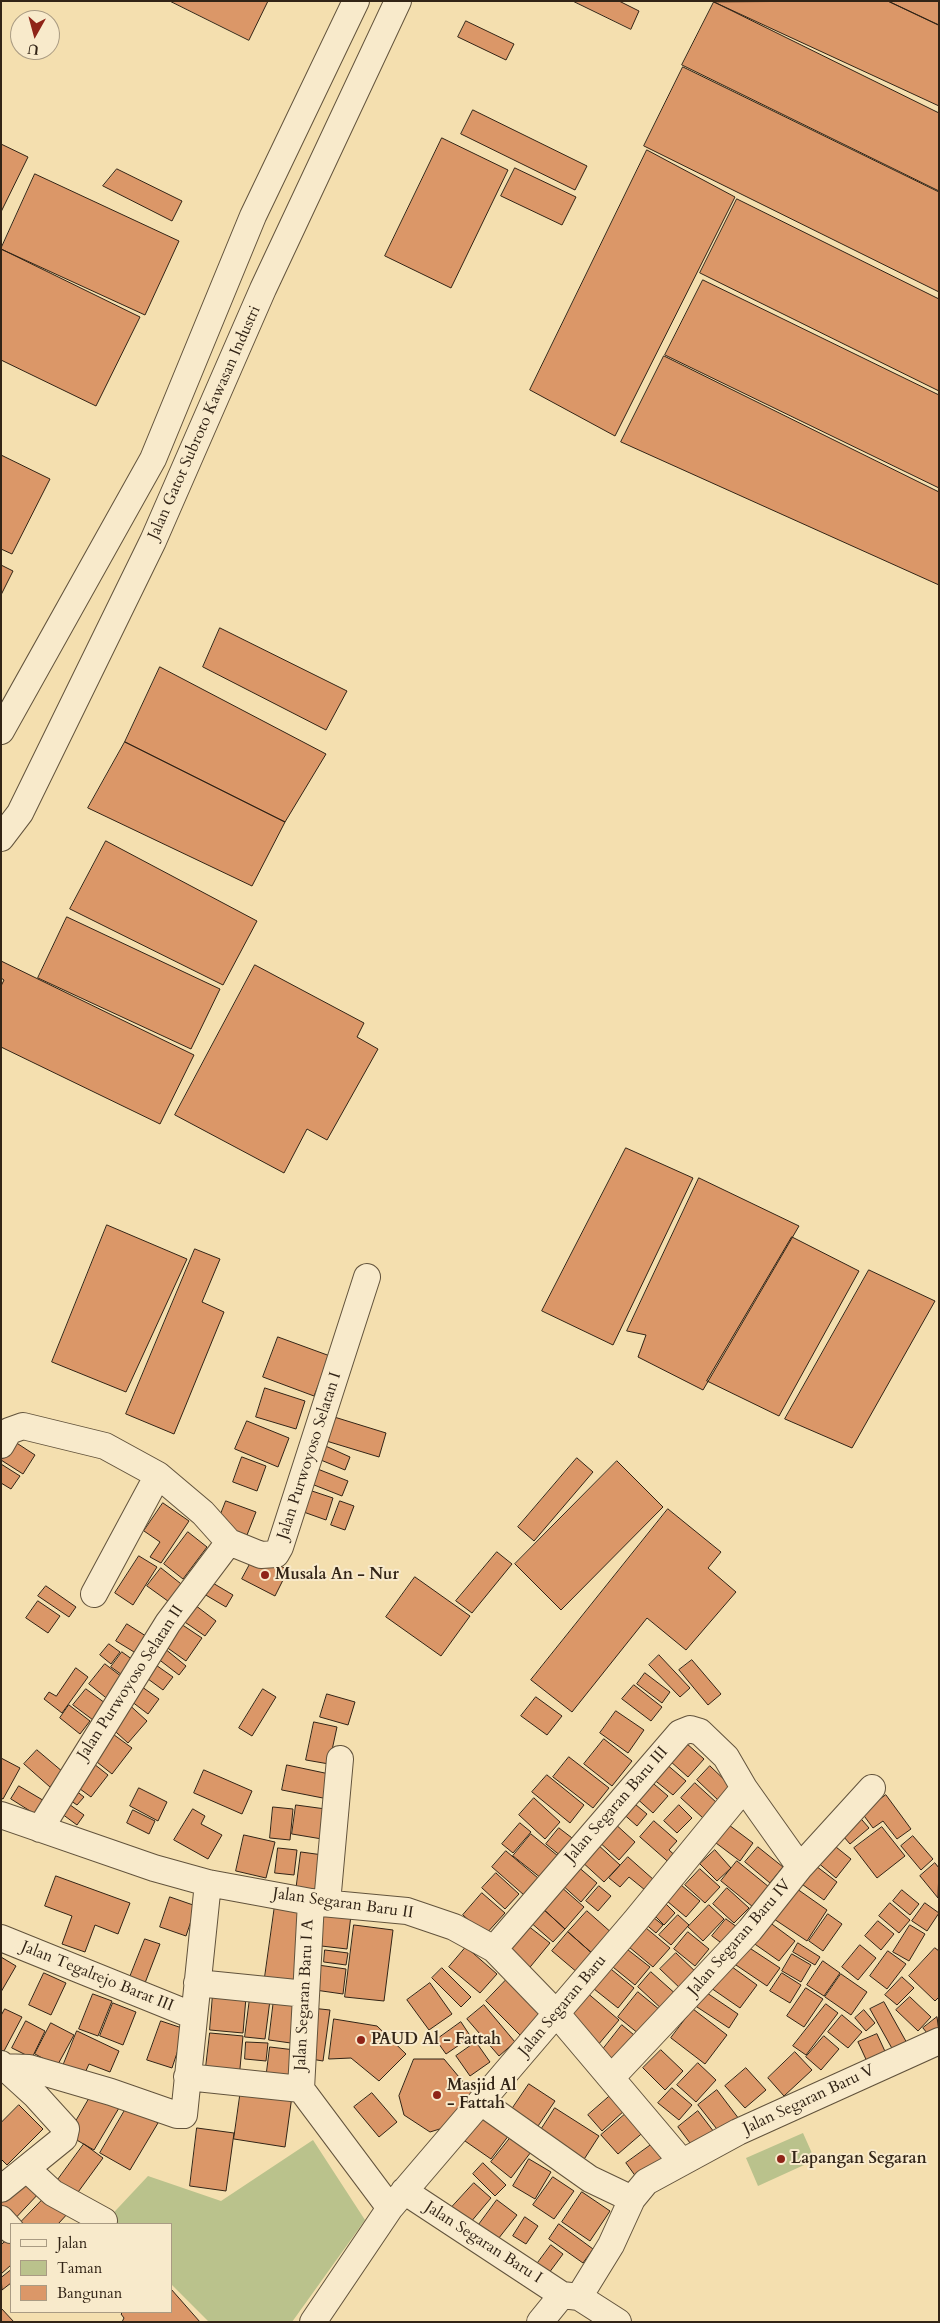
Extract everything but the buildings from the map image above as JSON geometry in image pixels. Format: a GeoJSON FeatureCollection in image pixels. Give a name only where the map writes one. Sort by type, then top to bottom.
{"type":"FeatureCollection","features":[{"type":"Feature","properties":{"kind":"street","name":"Jalan Gatot Subroto Kawasan Industri"},"geometry":{"type":"LineString","coordinates":[[1,731],[153,459],[253,216],[356,1]]}},
{"type":"Feature","properties":{"kind":"street","name":"Jalan Gatot Subroto Kawasan Industri"},"geometry":{"type":"LineString","coordinates":[[1,838],[20,813],[154,541],[263,289],[398,1]]}},
{"type":"Feature","properties":{"kind":"street","name":"Jalan Purwoyoso Selatan I"},"geometry":{"type":"LineString","coordinates":[[1,1445],[9,1431],[23,1426],[105,1446],[158,1475],[203,1513],[229,1542],[261,1555],[276,1554],[280,1547],[367,1277]]}},
{"type":"Feature","properties":{"kind":"street"},"geometry":{"type":"LineString","coordinates":[[94,1594],[158,1475]]}},
{"type":"Feature","properties":{"kind":"street","name":"Jalan Purwoyoso Selatan II"},"geometry":{"type":"LineString","coordinates":[[40,1829],[168,1623],[229,1542]]}},
{"type":"Feature","properties":{"kind":"street","name":"Jalan Segaran Baru III"},"geometry":{"type":"LineString","coordinates":[[494,1949],[680,1733],[690,1729],[700,1732],[726,1757],[744,1788]]}},
{"type":"Feature","properties":{"kind":"street","name":"Jalan Segaran Baru I A"},"geometry":{"type":"LineString","coordinates":[[340,1759],[306,1994],[301,2089],[397,2200]]}},
{"type":"Feature","properties":{"kind":"street","name":"Jalan Segaran Baru IV"},"geometry":{"type":"LineString","coordinates":[[611,2078],[750,1930],[800,1868],[744,1788]]}},
{"type":"Feature","properties":{"kind":"street","name":"Jalan Segaran Baru"},"geometry":{"type":"LineString","coordinates":[[313,2322],[397,2200],[744,1788]]}},
{"type":"Feature","properties":{"kind":"street"},"geometry":{"type":"LineString","coordinates":[[800,1868],[872,1788]]}},
{"type":"Feature","properties":{"kind":"street","name":"Jalan Segaran Baru II"},"geometry":{"type":"LineString","coordinates":[[1,1815],[154,1868],[208,1883],[319,1902],[407,1911],[454,1927],[494,1949],[556,2013],[682,2162]]}},
{"type":"Feature","properties":{"kind":"street","name":"Jalan Tegalrejo Barat III"},"geometry":{"type":"LineString","coordinates":[[3,2066],[29,2068],[111,2092],[182,2116],[184,2113],[208,1883]]}},
{"type":"Feature","properties":{"kind":"street","name":"Jalan Tegalrejo Barat III"},"geometry":{"type":"LineString","coordinates":[[1,1938],[194,2016]]}},
{"type":"Feature","properties":{"kind":"street"},"geometry":{"type":"LineString","coordinates":[[197,1983],[306,1994]]}},
{"type":"Feature","properties":{"kind":"street","name":"Jalan Segaran Baru V"},"geometry":{"type":"LineString","coordinates":[[632,2198],[646,2182],[738,2132],[939,2040]]}},
{"type":"Feature","properties":{"kind":"street"},"geometry":{"type":"LineString","coordinates":[[1,2189],[64,2138],[66,2129],[3,2066]]}},
{"type":"Feature","properties":{"kind":"street"},"geometry":{"type":"LineString","coordinates":[[188,2077],[301,2089]]}},
{"type":"Feature","properties":{"kind":"street"},"geometry":{"type":"LineString","coordinates":[[481,2102],[590,2178],[632,2198],[611,2245],[571,2296],[540,2322]]}},
{"type":"Feature","properties":{"kind":"street"},"geometry":{"type":"LineString","coordinates":[[27,2169],[53,2193],[104,2221]]}},
{"type":"Feature","properties":{"kind":"street","name":"Jalan Segaran Baru I"},"geometry":{"type":"LineString","coordinates":[[397,2200],[618,2322]]}},
{"type":"Feature","properties":{"kind":"street"},"geometry":{"type":"LineString","coordinates":[[1,2219],[10,2229]]}},
{"type":"Feature","properties":{"kind":"green space","name":"Lapangan Segaran"},"geometry":{"type":"Polygon","coordinates":[[[803,2133],[815,2160],[758,2186],[746,2158],[803,2133]]]}},
{"type":"Feature","properties":{"kind":"green space"},"geometry":{"type":"Polygon","coordinates":[[[313,2140],[365,2220],[292,2322],[209,2322],[172,2285],[172,2223],[104,2223],[148,2176],[221,2201],[313,2140]]]}},
{"type":"Feature","properties":{"kind":"place","name":"Musala An - Nur"},"geometry":{"type":"Point","coordinates":[265,1575]}},
{"type":"Feature","properties":{"kind":"place","name":"PAUD Al - Fattah"},"geometry":{"type":"Point","coordinates":[361,2040]}},
{"type":"Feature","properties":{"kind":"place","name":"Masjid Al - Fattah"},"geometry":{"type":"Point","coordinates":[437,2095]}},
{"type":"Feature","properties":{"kind":"place","name":"Lapangan Segaran"},"geometry":{"type":"Point","coordinates":[781,2159]}}]}
